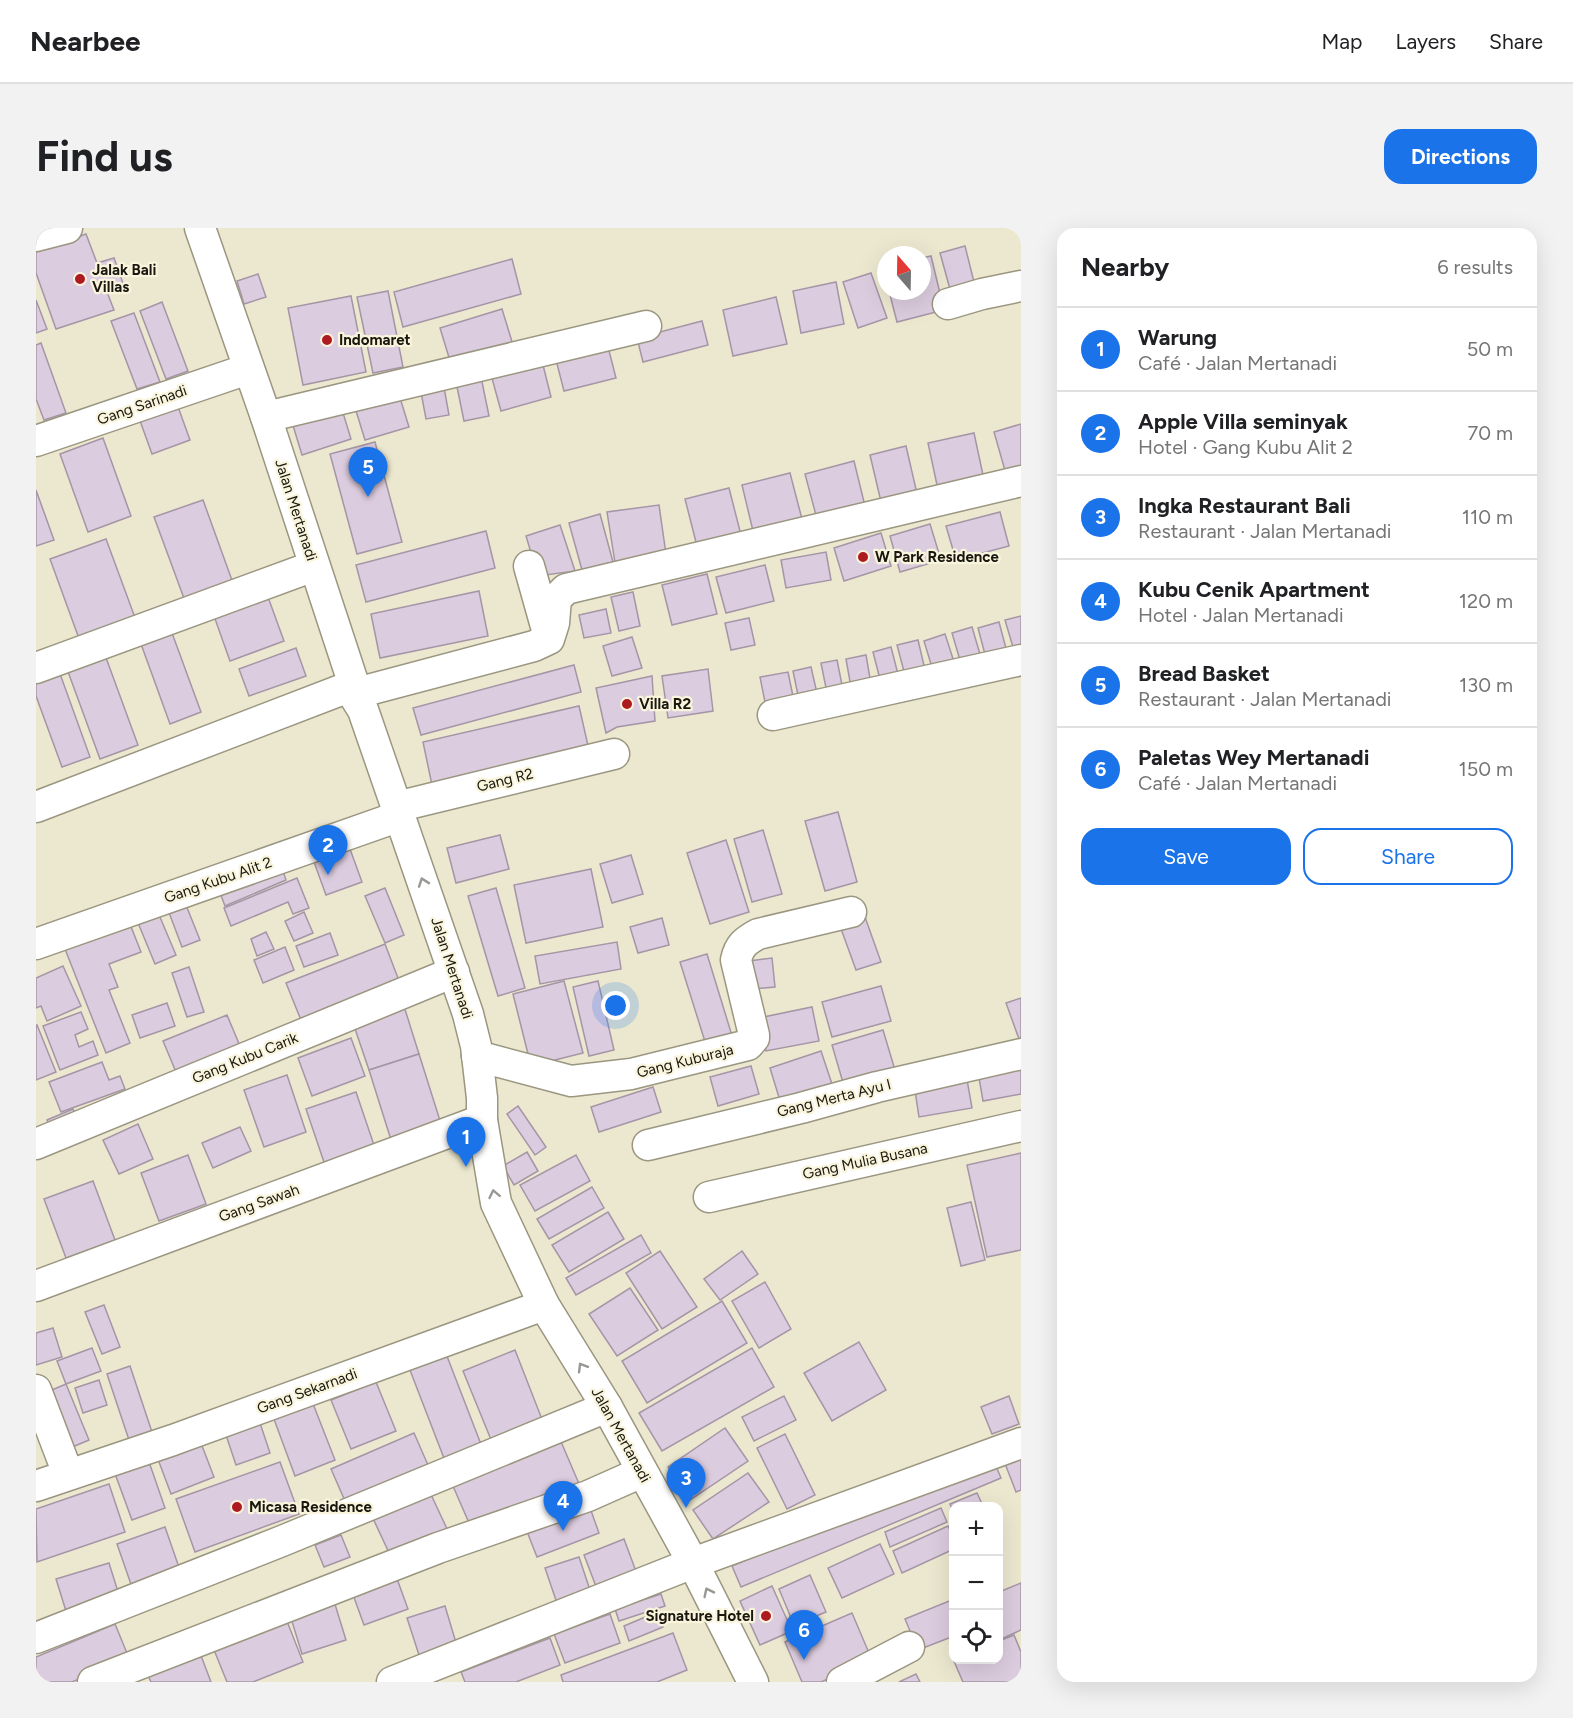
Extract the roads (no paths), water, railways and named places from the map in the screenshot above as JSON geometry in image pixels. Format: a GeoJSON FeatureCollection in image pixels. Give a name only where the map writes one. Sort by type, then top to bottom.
{"type":"FeatureCollection","features":[{"type":"Feature","properties":{"kind":"street"},"geometry":{"type":"LineString","coordinates":[[36,236],[67,228]]}},
{"type":"Feature","properties":{"kind":"street","name":"Jalan Mertanadi"},"geometry":{"type":"LineString","coordinates":[[200,228],[266,417],[354,690],[363,710],[468,1014],[477,1056],[482,1120],[496,1203],[544,1305],[607,1407],[693,1563],[753,1682]]}},
{"type":"Feature","properties":{"kind":"street"},"geometry":{"type":"LineString","coordinates":[[948,304],[1021,286]]}},
{"type":"Feature","properties":{"kind":"street"},"geometry":{"type":"LineString","coordinates":[[266,417],[646,326]]}},
{"type":"Feature","properties":{"kind":"street","name":"Gang Sarinadi"},"geometry":{"type":"LineString","coordinates":[[36,441],[248,369]]}},
{"type":"Feature","properties":{"kind":"street"},"geometry":{"type":"LineString","coordinates":[[36,807],[354,690],[534,646],[549,639],[554,623],[556,599],[566,589],[1021,481]]}},
{"type":"Feature","properties":{"kind":"street"},"geometry":{"type":"LineString","coordinates":[[36,668],[314,566]]}},
{"type":"Feature","properties":{"kind":"street"},"geometry":{"type":"LineString","coordinates":[[529,566],[549,639]]}},
{"type":"Feature","properties":{"kind":"street"},"geometry":{"type":"LineString","coordinates":[[774,715],[1021,660]]}},
{"type":"Feature","properties":{"kind":"street","name":"Gang R2"},"geometry":{"type":"LineString","coordinates":[[398,812],[614,754]]}},
{"type":"Feature","properties":{"kind":"street","name":"Gang Kubu Alit 2"},"geometry":{"type":"LineString","coordinates":[[36,944],[398,812]]}},
{"type":"Feature","properties":{"kind":"street","name":"Gang Kuburaja"},"geometry":{"type":"LineString","coordinates":[[477,1056],[571,1081],[631,1074],[748,1045],[754,1035],[736,960],[739,949],[746,941],[758,934],[851,912]]}},
{"type":"Feature","properties":{"kind":"street","name":"Gang Kubu Carik"},"geometry":{"type":"LineString","coordinates":[[36,1144],[453,972]]}},
{"type":"Feature","properties":{"kind":"street","name":"Gang Merta Ayu I"},"geometry":{"type":"LineString","coordinates":[[648,1145],[877,1087],[1021,1054]]}},
{"type":"Feature","properties":{"kind":"street","name":"Gang Sawah"},"geometry":{"type":"LineString","coordinates":[[36,1286],[482,1120]]}},
{"type":"Feature","properties":{"kind":"street","name":"Gang Mulia Busana"},"geometry":{"type":"LineString","coordinates":[[709,1197],[1021,1126]]}},
{"type":"Feature","properties":{"kind":"street","name":"Gang Sekarnadi"},"geometry":{"type":"LineString","coordinates":[[36,1486],[173,1440],[544,1305]]}},
{"type":"Feature","properties":{"kind":"street"},"geometry":{"type":"LineString","coordinates":[[41,1386],[68,1474]]}},
{"type":"Feature","properties":{"kind":"street"},"geometry":{"type":"LineString","coordinates":[[36,1638],[282,1541],[607,1407]]}},
{"type":"Feature","properties":{"kind":"street"},"geometry":{"type":"LineString","coordinates":[[392,1682],[693,1563],[1021,1443]]}},
{"type":"Feature","properties":{"kind":"street"},"geometry":{"type":"LineString","coordinates":[[93,1682],[438,1548],[588,1496],[642,1472]]}},
{"type":"Feature","properties":{"kind":"street"},"geometry":{"type":"LineString","coordinates":[[842,1682],[909,1647]]}},
{"type":"Feature","properties":{"kind":"place","name":"Jalak Bali Villas"},"geometry":{"type":"Point","coordinates":[80,279]}},
{"type":"Feature","properties":{"kind":"place","name":"Indomaret"},"geometry":{"type":"Point","coordinates":[327,340]}},
{"type":"Feature","properties":{"kind":"place","name":"Bread Basket"},"geometry":{"type":"Point","coordinates":[368,497]}},
{"type":"Feature","properties":{"kind":"place","name":"W Park Residence"},"geometry":{"type":"Point","coordinates":[863,557]}},
{"type":"Feature","properties":{"kind":"place","name":"Villa R2"},"geometry":{"type":"Point","coordinates":[627,704]}},
{"type":"Feature","properties":{"kind":"place","name":"Apple Villa seminyak"},"geometry":{"type":"Point","coordinates":[328,875]}},
{"type":"Feature","properties":{"kind":"place","name":"Warung"},"geometry":{"type":"Point","coordinates":[466,1167]}},
{"type":"Feature","properties":{"kind":"place","name":"Micasa Residence"},"geometry":{"type":"Point","coordinates":[237,1507]}},
{"type":"Feature","properties":{"kind":"place","name":"Ingka Restaurant Bali"},"geometry":{"type":"Point","coordinates":[686,1508]}},
{"type":"Feature","properties":{"kind":"place","name":"Kubu Cenik Apartment"},"geometry":{"type":"Point","coordinates":[563,1531]}},
{"type":"Feature","properties":{"kind":"place","name":"Signature Hotel"},"geometry":{"type":"Point","coordinates":[766,1616]}},
{"type":"Feature","properties":{"kind":"place","name":"Paletas Wey Mertanadi"},"geometry":{"type":"Point","coordinates":[804,1660]}}]}
